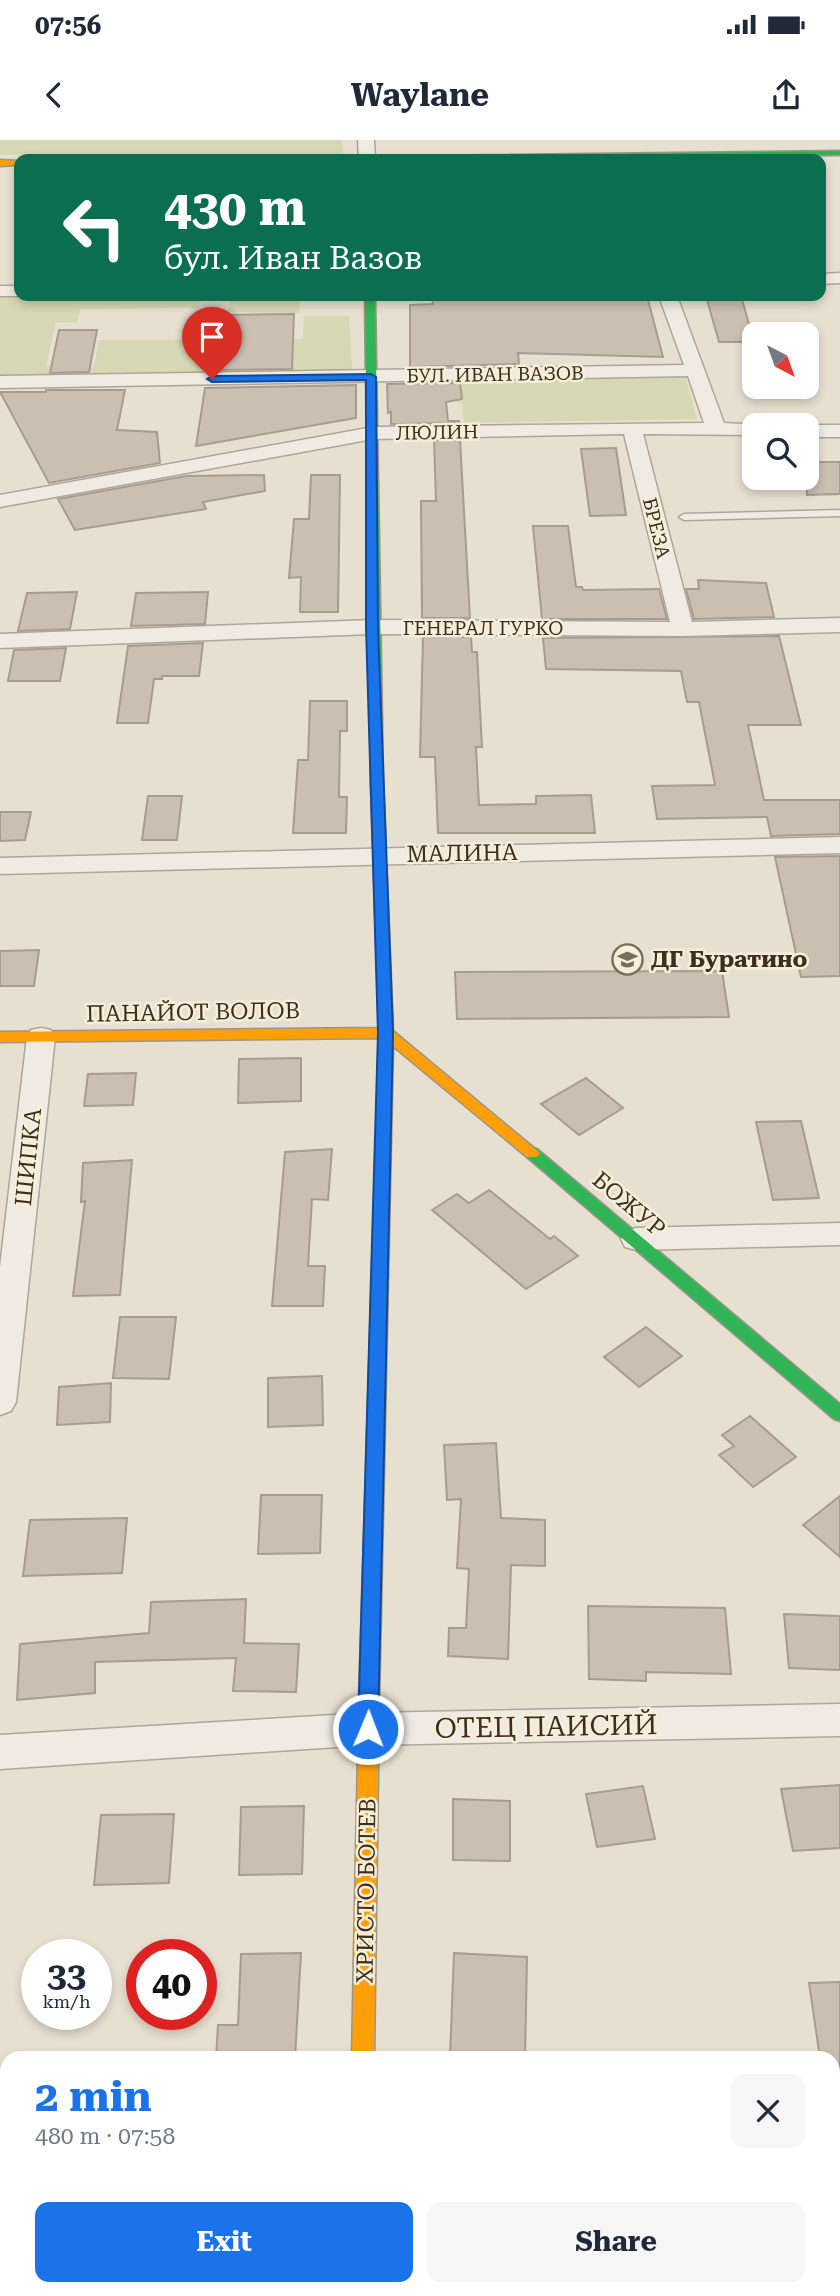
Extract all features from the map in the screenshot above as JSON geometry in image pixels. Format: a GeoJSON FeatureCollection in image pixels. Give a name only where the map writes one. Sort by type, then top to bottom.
{"type":"FeatureCollection","features":[{"type":"Feature","properties":{"kind":"street"},"geometry":{"type":"LineString","coordinates":[[795,154],[840,153]]}},
{"type":"Feature","properties":{"kind":"street","name":"ХРИСТО БОТЕВ"},"geometry":{"type":"LineString","coordinates":[[363,2051],[368,1729],[386,1033],[372,627],[373,433],[370,301]]}},
{"type":"Feature","properties":{"kind":"street"},"geometry":{"type":"LineString","coordinates":[[670,301],[716,428]]}},
{"type":"Feature","properties":{"kind":"street","name":"БУЛ. ИВАН ВАЗОВ"},"geometry":{"type":"LineString","coordinates":[[0,382],[696,370]]}},
{"type":"Feature","properties":{"kind":"street","name":"БРЕЗА"},"geometry":{"type":"LineString","coordinates":[[632,428],[682,629]]}},
{"type":"Feature","properties":{"kind":"street","name":"ЛЮЛИН"},"geometry":{"type":"LineString","coordinates":[[0,502],[373,433],[742,429]]}},
{"type":"Feature","properties":{"kind":"street"},"geometry":{"type":"LineString","coordinates":[[819,430],[840,431]]}},
{"type":"Feature","properties":{"kind":"street","name":"ГЕНЕРАЛ ГУРКО"},"geometry":{"type":"LineString","coordinates":[[0,641],[372,627],[682,629],[840,625]]}},
{"type":"Feature","properties":{"kind":"street","name":"МАЛИНА"},"geometry":{"type":"LineString","coordinates":[[0,866],[840,845]]}},
{"type":"Feature","properties":{"kind":"street","name":"ПАНАЙОТ ВОЛОВ"},"geometry":{"type":"LineString","coordinates":[[0,1037],[386,1033]]}},
{"type":"Feature","properties":{"kind":"street","name":"БОЖУР"},"geometry":{"type":"LineString","coordinates":[[386,1033],[840,1413]]}},
{"type":"Feature","properties":{"kind":"street","name":"ШИПКА"},"geometry":{"type":"LineString","coordinates":[[0,1402],[41,1037]]}},
{"type":"Feature","properties":{"kind":"street"},"geometry":{"type":"LineString","coordinates":[[635,1239],[840,1234]]}},
{"type":"Feature","properties":{"kind":"street","name":"ОТЕЦ ПАИСИЙ"},"geometry":{"type":"LineString","coordinates":[[0,1752],[368,1729],[840,1720]]}},
{"type":"Feature","properties":{"kind":"lane"},"geometry":{"type":"LineString","coordinates":[[684,517],[840,513]]}},
{"type":"Feature","properties":{"kind":"green space"},"geometry":{"type":"Polygon","coordinates":[[[0,140],[342,140],[343,154],[14,154],[0,155],[0,140]]]}},
{"type":"Feature","properties":{"kind":"green space"},"geometry":{"type":"Polygon","coordinates":[[[0,297],[14,297],[14,301],[199,301],[198,308],[80,309],[77,322],[56,323],[46,366],[94,367],[99,340],[303,339],[304,316],[349,316],[352,370],[0,375],[0,297]]]}},
{"type":"Feature","properties":{"kind":"green space"},"geometry":{"type":"Polygon","coordinates":[[[229,301],[300,301],[299,313],[228,312],[229,301]]]}},
{"type":"Feature","properties":{"kind":"green space"},"geometry":{"type":"Polygon","coordinates":[[[685,375],[697,419],[464,423],[462,402],[447,402],[445,379],[685,375]]]}},
{"type":"Feature","properties":{"kind":"building"},"geometry":{"type":"Polygon","coordinates":[[[433,301],[648,301],[663,357],[518,353],[519,364],[410,367],[410,305],[433,304],[433,301]]]}},
{"type":"Feature","properties":{"kind":"building"},"geometry":{"type":"Polygon","coordinates":[[[707,301],[742,301],[748,322],[742,322],[742,342],[719,342],[707,301]]]}},
{"type":"Feature","properties":{"kind":"building"},"geometry":{"type":"Polygon","coordinates":[[[294,314],[292,369],[216,370],[219,315],[294,314]]]}},
{"type":"Feature","properties":{"kind":"building"},"geometry":{"type":"Polygon","coordinates":[[[59,330],[97,330],[89,372],[50,373],[59,330]]]}},
{"type":"Feature","properties":{"kind":"building"},"geometry":{"type":"Polygon","coordinates":[[[460,383],[462,399],[446,402],[448,421],[460,423],[391,424],[387,384],[460,383]]]}},
{"type":"Feature","properties":{"kind":"building"},"geometry":{"type":"Polygon","coordinates":[[[356,385],[356,418],[196,446],[205,388],[356,385]]]}},
{"type":"Feature","properties":{"kind":"building"},"geometry":{"type":"Polygon","coordinates":[[[125,390],[117,430],[157,432],[160,463],[49,483],[0,392],[125,390]]]}},
{"type":"Feature","properties":{"kind":"building"},"geometry":{"type":"Polygon","coordinates":[[[434,440],[460,440],[470,618],[422,618],[421,501],[436,501],[434,440]]]}},
{"type":"Feature","properties":{"kind":"building"},"geometry":{"type":"Polygon","coordinates":[[[616,448],[626,515],[590,516],[581,449],[616,448]]]}},
{"type":"Feature","properties":{"kind":"building"},"geometry":{"type":"Polygon","coordinates":[[[819,462],[840,462],[840,494],[807,495],[807,490],[819,490],[819,462]]]}},
{"type":"Feature","properties":{"kind":"building"},"geometry":{"type":"Polygon","coordinates":[[[264,475],[265,491],[203,502],[206,509],[75,530],[58,499],[186,476],[264,475]]]}},
{"type":"Feature","properties":{"kind":"building"},"geometry":{"type":"Polygon","coordinates":[[[311,475],[340,475],[338,612],[300,612],[301,577],[289,578],[294,519],[309,519],[311,475]]]}},
{"type":"Feature","properties":{"kind":"building"},"geometry":{"type":"Polygon","coordinates":[[[533,526],[568,526],[576,587],[582,587],[583,590],[659,589],[667,619],[542,619],[533,526]]]}},
{"type":"Feature","properties":{"kind":"building"},"geometry":{"type":"Polygon","coordinates":[[[698,580],[766,583],[774,617],[694,619],[686,589],[699,589],[698,580]]]}},
{"type":"Feature","properties":{"kind":"building"},"geometry":{"type":"Polygon","coordinates":[[[77,592],[70,629],[18,631],[27,593],[77,592]]]}},
{"type":"Feature","properties":{"kind":"building"},"geometry":{"type":"Polygon","coordinates":[[[208,592],[205,624],[131,626],[136,593],[208,592]]]}},
{"type":"Feature","properties":{"kind":"building"},"geometry":{"type":"Polygon","coordinates":[[[779,636],[801,725],[748,725],[764,800],[840,800],[840,834],[771,836],[767,817],[657,819],[652,786],[715,785],[699,702],[687,702],[681,671],[546,669],[543,638],[779,636]]]}},
{"type":"Feature","properties":{"kind":"building"},"geometry":{"type":"Polygon","coordinates":[[[423,637],[471,637],[472,652],[477,652],[482,747],[476,747],[479,805],[536,804],[536,796],[591,795],[595,833],[438,833],[435,757],[420,757],[423,637]]]}},
{"type":"Feature","properties":{"kind":"building"},"geometry":{"type":"Polygon","coordinates":[[[203,643],[199,676],[162,676],[162,679],[154,679],[148,723],[117,723],[128,646],[203,643]]]}},
{"type":"Feature","properties":{"kind":"building"},"geometry":{"type":"Polygon","coordinates":[[[66,648],[60,681],[8,681],[14,650],[66,648]]]}},
{"type":"Feature","properties":{"kind":"building"},"geometry":{"type":"Polygon","coordinates":[[[310,701],[347,701],[347,731],[340,731],[339,797],[347,797],[346,833],[293,833],[298,760],[308,760],[310,701]]]}},
{"type":"Feature","properties":{"kind":"building"},"geometry":{"type":"Polygon","coordinates":[[[148,796],[182,796],[177,840],[142,840],[148,796]]]}},
{"type":"Feature","properties":{"kind":"building"},"geometry":{"type":"Polygon","coordinates":[[[0,812],[31,812],[25,840],[0,841],[0,812]]]}},
{"type":"Feature","properties":{"kind":"building"},"geometry":{"type":"Polygon","coordinates":[[[840,856],[840,976],[801,977],[775,857],[840,856]]]}},
{"type":"Feature","properties":{"kind":"building"},"geometry":{"type":"Polygon","coordinates":[[[39,950],[34,986],[0,986],[0,951],[39,950]]]}},
{"type":"Feature","properties":{"kind":"building"},"geometry":{"type":"Polygon","coordinates":[[[722,971],[729,1017],[457,1019],[455,972],[722,971]]]}},
{"type":"Feature","properties":{"kind":"building"},"geometry":{"type":"Polygon","coordinates":[[[301,1058],[301,1101],[238,1103],[239,1059],[301,1058]]]}},
{"type":"Feature","properties":{"kind":"building"},"geometry":{"type":"Polygon","coordinates":[[[136,1073],[133,1105],[84,1106],[88,1074],[136,1073]]]}},
{"type":"Feature","properties":{"kind":"building"},"geometry":{"type":"Polygon","coordinates":[[[586,1078],[623,1108],[579,1135],[541,1104],[586,1078]]]}},
{"type":"Feature","properties":{"kind":"building"},"geometry":{"type":"Polygon","coordinates":[[[801,1121],[819,1198],[773,1200],[756,1122],[801,1121]]]}},
{"type":"Feature","properties":{"kind":"building"},"geometry":{"type":"Polygon","coordinates":[[[332,1149],[328,1200],[312,1199],[308,1266],[325,1266],[323,1306],[272,1306],[285,1152],[332,1149]]]}},
{"type":"Feature","properties":{"kind":"building"},"geometry":{"type":"Polygon","coordinates":[[[132,1160],[120,1295],[73,1296],[85,1201],[81,1202],[83,1163],[132,1160]]]}},
{"type":"Feature","properties":{"kind":"building"},"geometry":{"type":"Polygon","coordinates":[[[489,1190],[550,1239],[554,1236],[578,1256],[526,1289],[432,1210],[457,1194],[469,1203],[489,1190]]]}},
{"type":"Feature","properties":{"kind":"building"},"geometry":{"type":"Polygon","coordinates":[[[120,1317],[176,1317],[169,1379],[113,1378],[120,1317]]]}},
{"type":"Feature","properties":{"kind":"building"},"geometry":{"type":"Polygon","coordinates":[[[646,1327],[682,1356],[639,1387],[604,1357],[646,1327]]]}},
{"type":"Feature","properties":{"kind":"building"},"geometry":{"type":"Polygon","coordinates":[[[322,1376],[323,1425],[268,1427],[268,1378],[322,1376]]]}},
{"type":"Feature","properties":{"kind":"building"},"geometry":{"type":"Polygon","coordinates":[[[111,1383],[110,1422],[57,1425],[59,1387],[111,1383]]]}},
{"type":"Feature","properties":{"kind":"building"},"geometry":{"type":"Polygon","coordinates":[[[750,1416],[796,1457],[753,1487],[719,1455],[734,1446],[722,1435],[750,1416]]]}},
{"type":"Feature","properties":{"kind":"building"},"geometry":{"type":"Polygon","coordinates":[[[496,1443],[501,1518],[545,1520],[545,1566],[511,1565],[508,1659],[448,1656],[449,1628],[466,1628],[469,1569],[457,1568],[461,1499],[447,1500],[444,1445],[496,1443]]]}},
{"type":"Feature","properties":{"kind":"building"},"geometry":{"type":"Polygon","coordinates":[[[261,1495],[322,1495],[320,1553],[258,1554],[261,1495]]]}},
{"type":"Feature","properties":{"kind":"building"},"geometry":{"type":"Polygon","coordinates":[[[840,1496],[840,1557],[803,1525],[840,1496]]]}},
{"type":"Feature","properties":{"kind":"building"},"geometry":{"type":"Polygon","coordinates":[[[127,1518],[122,1573],[23,1576],[30,1520],[127,1518]]]}},
{"type":"Feature","properties":{"kind":"building"},"geometry":{"type":"Polygon","coordinates":[[[246,1599],[244,1643],[299,1644],[296,1692],[233,1691],[236,1658],[95,1662],[95,1693],[17,1700],[20,1644],[149,1633],[151,1602],[246,1599]]]}},
{"type":"Feature","properties":{"kind":"building"},"geometry":{"type":"Polygon","coordinates":[[[588,1606],[725,1608],[731,1674],[646,1672],[646,1681],[589,1679],[588,1606]]]}},
{"type":"Feature","properties":{"kind":"building"},"geometry":{"type":"Polygon","coordinates":[[[784,1614],[840,1616],[840,1670],[789,1668],[784,1614]]]}},
{"type":"Feature","properties":{"kind":"building"},"geometry":{"type":"Polygon","coordinates":[[[840,1785],[840,1848],[793,1851],[781,1789],[840,1785]]]}},
{"type":"Feature","properties":{"kind":"building"},"geometry":{"type":"Polygon","coordinates":[[[643,1786],[655,1839],[597,1847],[586,1794],[643,1786]]]}},
{"type":"Feature","properties":{"kind":"building"},"geometry":{"type":"Polygon","coordinates":[[[453,1799],[510,1801],[510,1861],[453,1860],[453,1799]]]}},
{"type":"Feature","properties":{"kind":"building"},"geometry":{"type":"Polygon","coordinates":[[[304,1806],[302,1874],[239,1875],[241,1807],[304,1806]]]}},
{"type":"Feature","properties":{"kind":"building"},"geometry":{"type":"Polygon","coordinates":[[[174,1814],[169,1883],[94,1885],[101,1815],[174,1814]]]}},
{"type":"Feature","properties":{"kind":"building"},"geometry":{"type":"Polygon","coordinates":[[[301,1953],[295,2051],[216,2051],[218,2025],[238,2025],[241,1954],[301,1953]]]}},
{"type":"Feature","properties":{"kind":"building"},"geometry":{"type":"Polygon","coordinates":[[[454,1953],[527,1957],[525,2051],[450,2051],[454,1953]]]}},
{"type":"Feature","properties":{"kind":"building"},"geometry":{"type":"Polygon","coordinates":[[[840,1982],[840,2051],[819,2051],[809,1983],[840,1982]]]}},
{"type":"Feature","properties":{"kind":"traffic: fast"},"geometry":{"type":"LineString","coordinates":[[756,154],[840,153]]}},
{"type":"Feature","properties":{"kind":"traffic: fast"},"geometry":{"type":"LineString","coordinates":[[370,301],[377,784]]}},
{"type":"Feature","properties":{"kind":"traffic: fast"},"geometry":{"type":"LineString","coordinates":[[532,1153],[840,1414]]}},
{"type":"Feature","properties":{"kind":"traffic: slow"},"geometry":{"type":"LineString","coordinates":[[0,163],[14,163]]}},
{"type":"Feature","properties":{"kind":"traffic: slow"},"geometry":{"type":"LineString","coordinates":[[377,784],[386,1033],[380,1276]]}},
{"type":"Feature","properties":{"kind":"traffic: slow"},"geometry":{"type":"LineString","coordinates":[[0,1037],[386,1033],[532,1153]]}},
{"type":"Feature","properties":{"kind":"traffic: slow"},"geometry":{"type":"LineString","coordinates":[[363,2051],[369,1701]]}},
{"type":"Feature","properties":{"kind":"traffic: jam"},"geometry":{"type":"LineString","coordinates":[[369,1701],[380,1276]]}},
{"type":"Feature","properties":{"kind":"place","name":"ДГ Буратино"},"geometry":{"type":"Point","coordinates":[628,959]}},
{"type":"Feature","properties":{"kind":"route"},"geometry":{"type":"LineString","coordinates":[[212,379],[371,377],[372,627],[386,1033],[368,1729]]}}]}
